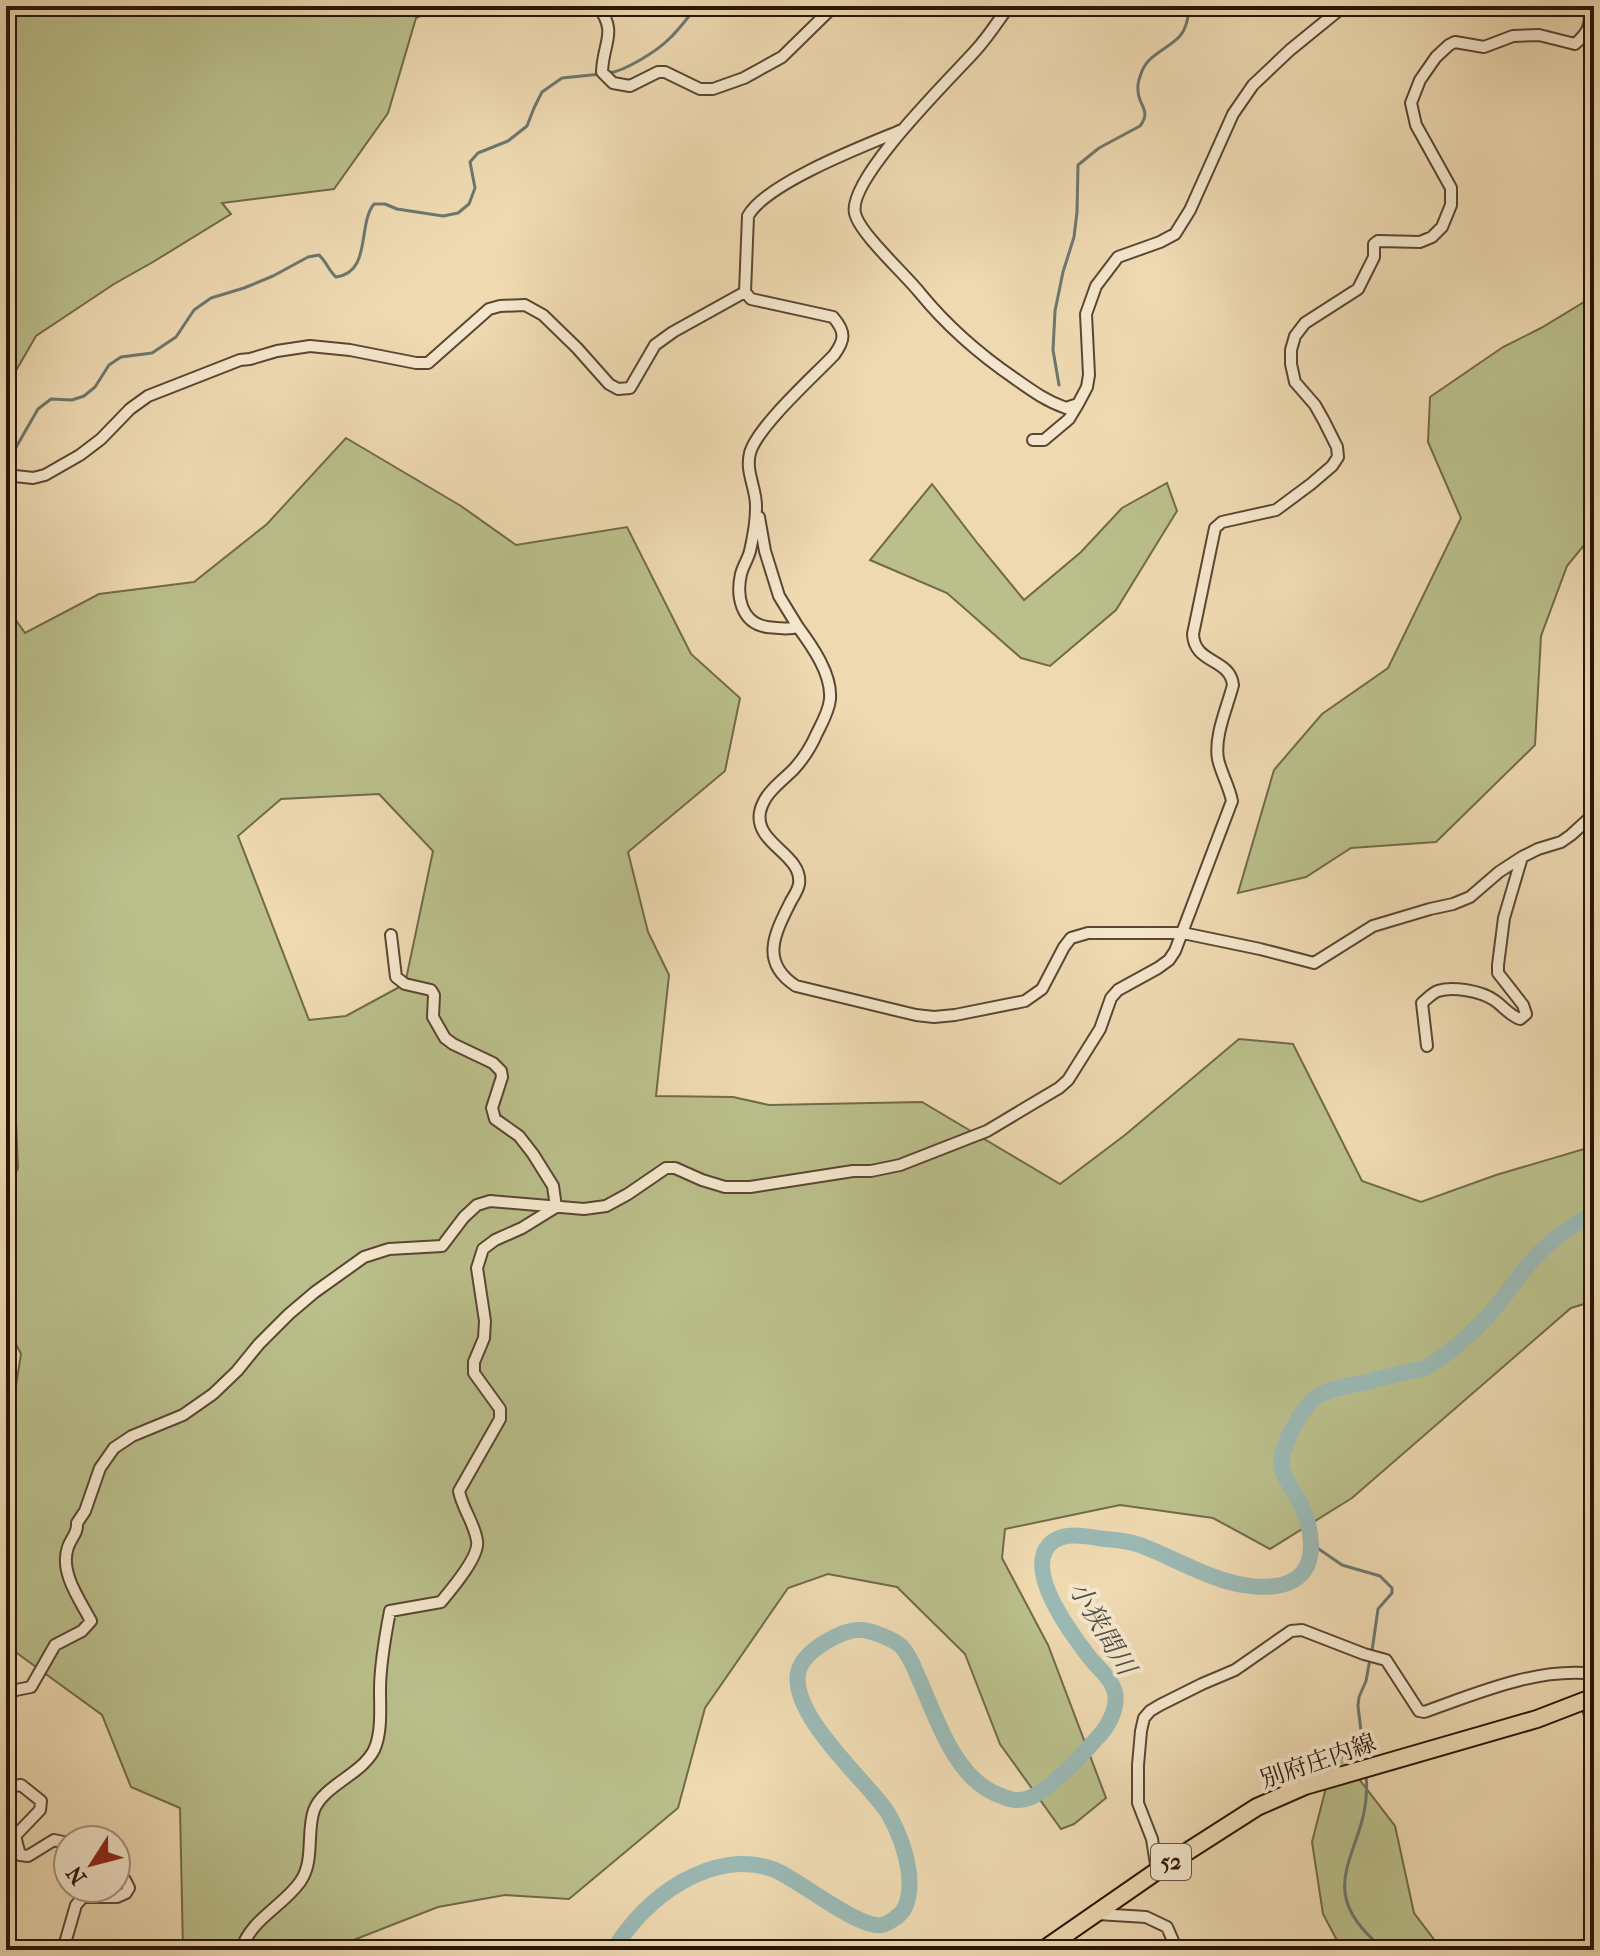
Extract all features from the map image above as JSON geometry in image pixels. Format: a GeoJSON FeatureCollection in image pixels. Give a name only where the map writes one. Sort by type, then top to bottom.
{"type":"FeatureCollection","features":[{"type":"Feature","properties":{"kind":"main road","name":"別府庄内線"},"geometry":{"type":"LineString","coordinates":[[1043,1950],[1257,1807],[1305,1786],[1537,1719],[1590,1699]]}},
{"type":"Feature","properties":{"kind":"street"},"geometry":{"type":"LineString","coordinates":[[598,6],[607,19],[610,33],[602,72],[613,83],[630,86],[658,72],[665,72],[700,89],[713,89],[744,78],[782,57],[836,6]]}},
{"type":"Feature","properties":{"kind":"street"},"geometry":{"type":"LineString","coordinates":[[1009,6],[978,48],[935,93],[870,172],[855,202],[855,214],[869,238],[907,276],[937,314],[984,358],[1047,401],[1066,408],[1078,404]]}},
{"type":"Feature","properties":{"kind":"street"},"geometry":{"type":"LineString","coordinates":[[1033,440],[1044,440],[1069,419],[1087,387],[1086,314],[1096,286],[1118,257],[1175,234],[1190,210],[1233,114],[1253,85],[1344,6]]}},
{"type":"Feature","properties":{"kind":"street"},"geometry":{"type":"LineString","coordinates":[[6,1696],[31,1687],[55,1645],[82,1631],[91,1621],[72,1585],[66,1566],[67,1549],[78,1529],[77,1523],[85,1511],[100,1468],[114,1448],[132,1436],[183,1415],[213,1394],[289,1314],[364,1257],[389,1249],[442,1246],[464,1217],[477,1205],[490,1201],[584,1209],[606,1206],[666,1168],[675,1168],[725,1187],[750,1187],[900,1165],[987,1131],[1068,1080],[1100,1029],[1111,998],[1118,990],[1169,960],[1175,951],[1232,801],[1218,761],[1217,744],[1233,685],[1232,677],[1193,644],[1215,528],[1222,522],[1276,510],[1311,484],[1338,457],[1337,447],[1315,405],[1295,382],[1291,350],[1295,336],[1305,323],[1358,289],[1374,257],[1374,244],[1378,241],[1420,242],[1432,237],[1442,227],[1451,205],[1451,188],[1416,125],[1411,103],[1420,80],[1436,57],[1455,42],[1484,47],[1513,36],[1539,35],[1575,44],[1591,35],[1588,6]]}},
{"type":"Feature","properties":{"kind":"street"},"geometry":{"type":"LineString","coordinates":[[904,129],[811,170],[752,208],[748,216],[745,292],[751,299],[833,317],[843,335],[842,344],[834,355],[760,433],[750,453],[749,473],[765,551],[779,596],[816,655],[827,678],[830,698],[809,751],[770,792],[759,815],[764,833],[795,867],[798,876],[799,886],[773,940],[776,967],[787,980],[796,986],[934,1017],[1025,1001],[1042,989],[1064,947],[1071,938],[1079,935],[1183,933],[1314,963],[1373,926],[1470,897],[1522,857],[1561,842],[1594,814]]}},
{"type":"Feature","properties":{"kind":"street"},"geometry":{"type":"LineString","coordinates":[[6,475],[33,478],[45,475],[80,455],[148,396],[240,360],[310,346],[428,363],[489,309],[500,306],[525,305],[543,315],[609,384],[618,389],[630,388],[655,345],[745,292]]}},
{"type":"Feature","properties":{"kind":"street"},"geometry":{"type":"LineString","coordinates":[[757,506],[749,552],[741,572],[739,602],[748,618],[757,625],[787,630],[798,627]]}},
{"type":"Feature","properties":{"kind":"street"},"geometry":{"type":"LineString","coordinates":[[1427,1046],[1422,1003],[1438,991],[1450,989],[1484,995],[1515,1017],[1520,1019],[1526,1014],[1523,1005],[1498,973],[1504,918],[1522,857]]}},
{"type":"Feature","properties":{"kind":"street"},"geometry":{"type":"LineString","coordinates":[[391,935],[399,982],[431,990],[434,995],[433,1017],[445,1038],[493,1063],[501,1071],[492,1108],[495,1119],[519,1136],[533,1154],[553,1186],[556,1207]]}},
{"type":"Feature","properties":{"kind":"street"},"geometry":{"type":"LineString","coordinates":[[241,1950],[245,1938],[265,1914],[301,1881],[307,1867],[316,1806],[367,1761],[376,1746],[390,1611],[441,1602],[476,1552],[478,1542],[459,1491],[500,1419],[500,1409],[474,1373],[474,1362],[484,1338],[485,1321],[477,1268],[483,1249],[556,1207]]}},
{"type":"Feature","properties":{"kind":"street"},"geometry":{"type":"LineString","coordinates":[[1157,1871],[1152,1839],[1138,1803],[1138,1765],[1144,1718],[1160,1705],[1235,1670],[1291,1631],[1302,1630],[1386,1660],[1419,1711],[1424,1712],[1542,1675],[1561,1672],[1594,1674]]}},
{"type":"Feature","properties":{"kind":"street"},"geometry":{"type":"LineString","coordinates":[[1590,1699],[1594,1730]]}},
{"type":"Feature","properties":{"kind":"street"},"geometry":{"type":"LineString","coordinates":[[6,1787],[21,1785],[41,1801],[40,1810],[15,1836],[20,1855],[28,1856],[52,1841]]}},
{"type":"Feature","properties":{"kind":"street"},"geometry":{"type":"LineString","coordinates":[[63,1950],[77,1904]]}},
{"type":"Feature","properties":{"kind":"street"},"geometry":{"type":"LineString","coordinates":[[1095,1914],[1146,1917],[1167,1927],[1177,1950]]}},
{"type":"Feature","properties":{"kind":"green space"},"geometry":{"type":"Polygon","coordinates":[[[6,6],[441,6],[416,18],[388,113],[334,189],[222,203],[231,214],[114,284],[36,336],[6,388],[6,6]]]}},
{"type":"Feature","properties":{"kind":"green space"},"geometry":{"type":"Polygon","coordinates":[[[1594,296],[1594,533],[1567,566],[1541,636],[1535,745],[1436,842],[1351,848],[1306,877],[1238,893],[1274,770],[1322,714],[1388,668],[1461,518],[1428,442],[1430,397],[1503,347],[1594,296]]]}},
{"type":"Feature","properties":{"kind":"green space"},"geometry":{"type":"Polygon","coordinates":[[[346,438],[461,506],[516,545],[627,527],[691,654],[740,698],[725,771],[628,852],[648,932],[669,975],[656,1096],[733,1097],[769,1105],[922,1102],[1060,1184],[1125,1135],[1239,1039],[1293,1044],[1362,1181],[1421,1202],[1496,1175],[1594,1146],[1594,1301],[1571,1308],[1352,1498],[1270,1549],[1213,1518],[1120,1505],[1005,1529],[1002,1558],[1048,1645],[1106,1798],[1074,1824],[1061,1829],[1000,1744],[965,1654],[897,1587],[828,1574],[788,1588],[705,1708],[678,1808],[569,1899],[505,1895],[438,1907],[328,1950],[183,1950],[180,1808],[131,1787],[102,1715],[14,1651],[6,1657],[6,1448],[21,1354],[6,1325],[6,1192],[18,1168],[14,1075],[6,1066],[6,606],[25,633],[99,594],[194,582],[267,524],[346,438]],[[379,794],[281,799],[238,836],[309,1020],[346,1016],[405,984],[433,851],[379,794]]]}},
{"type":"Feature","properties":{"kind":"green space"},"geometry":{"type":"Polygon","coordinates":[[[1167,483],[1177,511],[1116,610],[1050,666],[1021,658],[947,593],[870,560],[932,484],[1024,600],[1081,552],[1122,508],[1167,483]]]}},
{"type":"Feature","properties":{"kind":"green space"},"geometry":{"type":"Polygon","coordinates":[[[1336,1749],[1395,1826],[1414,1913],[1442,1950],[1342,1950],[1323,1914],[1312,1842],[1336,1749]]]}},
{"type":"Feature","properties":{"kind":"waterway"},"geometry":{"type":"LineString","coordinates":[[609,73],[632,65],[657,49],[698,6]]}},
{"type":"Feature","properties":{"kind":"waterway"},"geometry":{"type":"LineString","coordinates":[[1059,385],[1053,350],[1055,311],[1074,237],[1078,165],[1099,148],[1140,126],[1145,116],[1138,88],[1142,71],[1149,60],[1182,33],[1190,6]]}},
{"type":"Feature","properties":{"kind":"waterway"},"geometry":{"type":"LineString","coordinates":[[6,470],[38,409],[51,399],[72,400],[84,396],[95,387],[109,365],[121,357],[152,353],[176,337],[194,310],[211,298],[273,276],[308,257],[319,255],[336,277],[347,273],[359,257],[374,204],[443,216],[458,213],[469,204],[475,188],[470,162],[478,153],[508,141],[527,126],[542,92],[562,78],[601,74]]}},
{"type":"Feature","properties":{"kind":"waterway","name":"小狭間川"},"geometry":{"type":"LineString","coordinates":[[614,1950],[643,1912],[662,1896],[705,1871],[728,1865],[752,1864],[775,1870],[844,1912],[871,1924],[881,1925],[897,1917],[906,1905],[909,1887],[902,1842],[888,1813],[811,1718],[801,1697],[798,1677],[804,1660],[829,1640],[853,1630],[882,1635],[897,1643],[909,1657],[939,1726],[967,1772],[980,1784],[1007,1798],[1024,1799],[1037,1794],[1065,1771],[1102,1732],[1110,1721],[1116,1700],[1111,1683],[1074,1636],[1049,1592],[1042,1563],[1050,1544],[1056,1539],[1071,1536],[1122,1541],[1140,1545],[1232,1583],[1267,1587],[1293,1580],[1308,1564],[1310,1531],[1303,1509],[1286,1479],[1282,1460],[1287,1440],[1305,1409],[1318,1396],[1331,1390],[1425,1368],[1434,1363],[1488,1316],[1544,1249],[1594,1214]]}},
{"type":"Feature","properties":{"kind":"waterway"},"geometry":{"type":"LineString","coordinates":[[1313,1545],[1342,1565],[1380,1576],[1392,1588],[1392,1593],[1378,1609],[1372,1651]]}},
{"type":"Feature","properties":{"kind":"waterway"},"geometry":{"type":"LineString","coordinates":[[1365,1764],[1358,1706],[1370,1659]]}},
{"type":"Feature","properties":{"kind":"waterway"},"geometry":{"type":"LineString","coordinates":[[1366,1776],[1366,1802],[1347,1866],[1345,1886],[1348,1906],[1361,1927],[1385,1950]]}}]}
